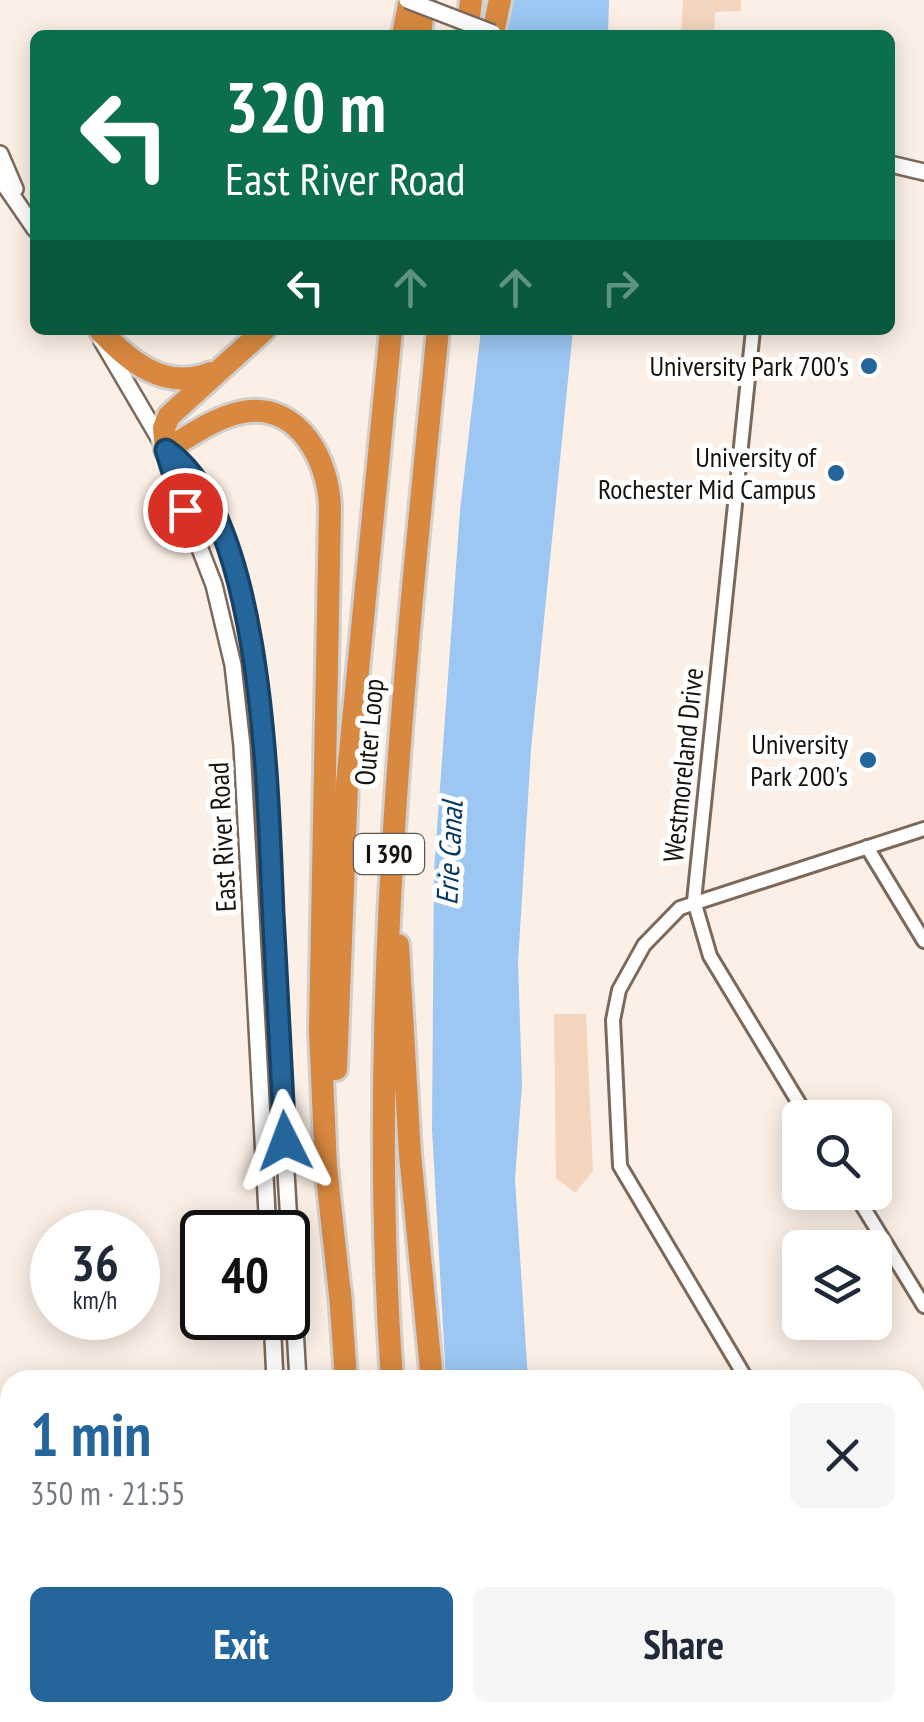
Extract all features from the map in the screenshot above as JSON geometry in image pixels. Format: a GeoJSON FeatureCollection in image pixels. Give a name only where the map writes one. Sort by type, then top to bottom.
{"type":"FeatureCollection","features":[{"type":"Feature","properties":{"kind":"highway"},"geometry":{"type":"LineString","coordinates":[[405,30],[408,0]]}},
{"type":"Feature","properties":{"kind":"highway"},"geometry":{"type":"LineString","coordinates":[[421,30],[424,0]]}},
{"type":"Feature","properties":{"kind":"highway"},"geometry":{"type":"LineString","coordinates":[[468,30],[471,0]]}},
{"type":"Feature","properties":{"kind":"highway"},"geometry":{"type":"LineString","coordinates":[[496,30],[500,0]]}},
{"type":"Feature","properties":{"kind":"highway"},"geometry":{"type":"LineString","coordinates":[[104,335],[134,361],[163,377],[189,380],[224,367]]}},
{"type":"Feature","properties":{"kind":"highway"},"geometry":{"type":"LineString","coordinates":[[259,335],[169,416],[164,428],[166,450],[224,418],[262,412],[285,420],[306,436],[321,458],[329,485],[320,1044],[326,1167],[341,1304]]}},
{"type":"Feature","properties":{"kind":"highway","name":"Outer Loop"},"geometry":{"type":"LineString","coordinates":[[345,1370],[336,1044],[342,866],[391,335]]}},
{"type":"Feature","properties":{"kind":"highway","name":"Outer Loop"},"geometry":{"type":"LineString","coordinates":[[392,1370],[381,1118],[391,818],[438,335]]}},
{"type":"Feature","properties":{"kind":"highway"},"geometry":{"type":"LineString","coordinates":[[391,818],[407,1117],[431,1370]]}},
{"type":"Feature","properties":{"kind":"street"},"geometry":{"type":"LineString","coordinates":[[408,0],[485,30]]}},
{"type":"Feature","properties":{"kind":"street"},"geometry":{"type":"LineString","coordinates":[[0,154],[19,202]]}},
{"type":"Feature","properties":{"kind":"street"},"geometry":{"type":"LineString","coordinates":[[895,165],[924,172]]}},
{"type":"Feature","properties":{"kind":"street"},"geometry":{"type":"LineString","coordinates":[[0,178],[30,221]]}},
{"type":"Feature","properties":{"kind":"street","name":"East River Road"},"geometry":{"type":"LineString","coordinates":[[101,335],[166,450],[173,479],[214,585],[238,692],[267,1210]]}},
{"type":"Feature","properties":{"kind":"street","name":"Westmoreland Drive"},"geometry":{"type":"LineString","coordinates":[[741,1370],[628,1187],[616,1142],[614,1020],[618,990],[644,946],[671,916],[694,900],[753,335]]}},
{"type":"Feature","properties":{"kind":"street","name":"East River Road"},"geometry":{"type":"LineString","coordinates":[[166,450],[195,478],[221,536],[246,614],[258,681],[297,1370]]}},
{"type":"Feature","properties":{"kind":"street"},"geometry":{"type":"LineString","coordinates":[[797,1100],[710,956],[694,900],[924,830]]}},
{"type":"Feature","properties":{"kind":"street"},"geometry":{"type":"LineString","coordinates":[[867,847],[924,941]]}},
{"type":"Feature","properties":{"kind":"street"},"geometry":{"type":"LineString","coordinates":[[865,1210],[924,1306]]}},
{"type":"Feature","properties":{"kind":"street"},"geometry":{"type":"LineString","coordinates":[[273,1340],[275,1370]]}},
{"type":"Feature","properties":{"kind":"shaded area"},"geometry":{"type":"Polygon","coordinates":[[[683,0],[741,0],[741,11],[715,12],[714,30],[681,30],[683,0]]]}},
{"type":"Feature","properties":{"kind":"shaded area"},"geometry":{"type":"Polygon","coordinates":[[[554,1014],[586,1014],[593,1171],[575,1193],[556,1178],[554,1014]]]}},
{"type":"Feature","properties":{"kind":"water"},"geometry":{"type":"Polygon","coordinates":[[[509,0],[609,0],[608,30],[506,30],[509,0]]]}},
{"type":"Feature","properties":{"kind":"water","name":"Erie Canal"},"geometry":{"type":"Polygon","coordinates":[[[480,335],[572,335],[531,749],[518,963],[522,1084],[515,1179],[527,1370],[445,1370],[432,1129],[434,871],[460,511],[480,335]]]}},
{"type":"Feature","properties":{"kind":"place","name":"University Park 700's"},"geometry":{"type":"Point","coordinates":[869,366]}},
{"type":"Feature","properties":{"kind":"place","name":"University of Rochester Mid Campus"},"geometry":{"type":"Point","coordinates":[836,473]}},
{"type":"Feature","properties":{"kind":"place","name":"University Park 200's"},"geometry":{"type":"Point","coordinates":[868,760]}},
{"type":"Feature","properties":{"kind":"route"},"geometry":{"type":"LineString","coordinates":[[185,510],[166,450],[184,463],[195,478],[221,536],[246,614],[256,668],[265,748],[285,1141]]}}]}
